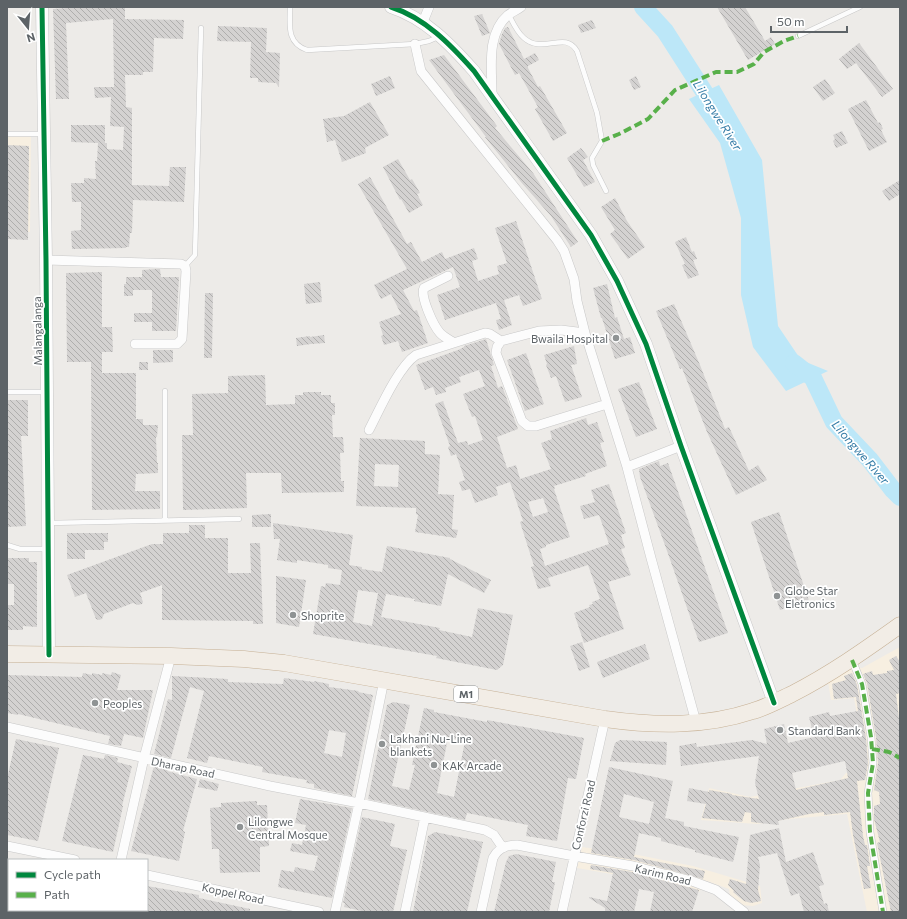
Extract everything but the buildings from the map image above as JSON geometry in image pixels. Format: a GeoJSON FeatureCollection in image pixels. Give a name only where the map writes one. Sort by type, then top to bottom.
{"type":"FeatureCollection","features":[{"type":"Feature","properties":{"kind":"highway","name":"M1"},"geometry":{"type":"LineString","coordinates":[[7,654],[171,656],[244,659],[284,663],[605,719],[665,724],[716,720],[754,711],[774,703],[817,681],[852,660],[900,625]]}},
{"type":"Feature","properties":{"kind":"street","name":"Malangalanga"},"geometry":{"type":"LineString","coordinates":[[42,7],[46,260],[49,655]]}},
{"type":"Feature","properties":{"kind":"street"},"geometry":{"type":"LineString","coordinates":[[391,7],[403,11],[423,22],[469,65],[492,94],[603,254],[646,344],[681,446],[774,703]]}},
{"type":"Feature","properties":{"kind":"street"},"geometry":{"type":"LineString","coordinates":[[423,22],[429,7]]}},
{"type":"Feature","properties":{"kind":"street"},"geometry":{"type":"LineString","coordinates":[[492,94],[493,39],[497,29],[508,15],[522,7]]}},
{"type":"Feature","properties":{"kind":"street"},"geometry":{"type":"LineString","coordinates":[[415,44],[421,71],[557,240],[564,251],[574,279],[577,301],[585,333],[627,467],[696,722]]}},
{"type":"Feature","properties":{"kind":"street"},"geometry":{"type":"LineString","coordinates":[[46,260],[181,264],[185,266],[186,271],[182,339],[177,344],[135,344]]}},
{"type":"Feature","properties":{"kind":"street"},"geometry":{"type":"LineString","coordinates":[[448,276],[424,288],[422,294],[434,324],[445,338],[453,342]]}},
{"type":"Feature","properties":{"kind":"street"},"geometry":{"type":"LineString","coordinates":[[585,333],[561,330],[540,331],[501,342],[497,346],[496,353],[522,421],[528,426],[536,426],[607,404]]}},
{"type":"Feature","properties":{"kind":"street"},"geometry":{"type":"LineString","coordinates":[[369,430],[393,384],[410,358],[453,342],[485,333],[488,333],[501,342]]}},
{"type":"Feature","properties":{"kind":"street"},"geometry":{"type":"LineString","coordinates":[[627,467],[681,446]]}},
{"type":"Feature","properties":{"kind":"street"},"geometry":{"type":"LineString","coordinates":[[121,859],[144,758],[171,656]]}},
{"type":"Feature","properties":{"kind":"street"},"geometry":{"type":"LineString","coordinates":[[852,660],[862,684],[871,737],[873,763],[868,793],[870,832],[884,912]]}},
{"type":"Feature","properties":{"kind":"street"},"geometry":{"type":"LineString","coordinates":[[334,912],[359,803],[384,680]]}},
{"type":"Feature","properties":{"kind":"street","name":"Conforzi Road"},"geometry":{"type":"LineString","coordinates":[[562,912],[605,719]]}},
{"type":"Feature","properties":{"kind":"street","name":"Dharap Road"},"geometry":{"type":"LineString","coordinates":[[7,727],[270,786],[485,830],[494,835],[503,848]]}},
{"type":"Feature","properties":{"kind":"street"},"geometry":{"type":"LineString","coordinates":[[405,912],[425,817]]}},
{"type":"Feature","properties":{"kind":"street","name":"Karim Road"},"geometry":{"type":"LineString","coordinates":[[503,848],[510,845],[517,845],[633,866],[692,881],[716,890],[744,912]]}},
{"type":"Feature","properties":{"kind":"street"},"geometry":{"type":"LineString","coordinates":[[7,846],[70,859]]}},
{"type":"Feature","properties":{"kind":"street"},"geometry":{"type":"LineString","coordinates":[[481,912],[493,858],[496,852],[503,848]]}},
{"type":"Feature","properties":{"kind":"street","name":"Koppel Road"},"geometry":{"type":"LineString","coordinates":[[148,875],[319,912]]}},
{"type":"Feature","properties":{"kind":"lane"},"geometry":{"type":"LineString","coordinates":[[290,7],[291,36],[300,48],[306,50],[415,44],[429,41],[439,36]]}},
{"type":"Feature","properties":{"kind":"lane"},"geometry":{"type":"LineString","coordinates":[[798,36],[860,7]]}},
{"type":"Feature","properties":{"kind":"lane"},"geometry":{"type":"LineString","coordinates":[[508,15],[516,30],[525,39],[536,44],[568,42],[573,45],[597,113],[602,141],[592,158],[593,165],[606,191]]}},
{"type":"Feature","properties":{"kind":"lane"},"geometry":{"type":"LineString","coordinates":[[185,266],[195,255],[201,28]]}},
{"type":"Feature","properties":{"kind":"lane"},"geometry":{"type":"LineString","coordinates":[[7,134],[44,134]]}},
{"type":"Feature","properties":{"kind":"lane"},"geometry":{"type":"LineString","coordinates":[[165,391],[165,520]]}},
{"type":"Feature","properties":{"kind":"lane"},"geometry":{"type":"LineString","coordinates":[[7,392],[47,392]]}},
{"type":"Feature","properties":{"kind":"lane"},"geometry":{"type":"LineString","coordinates":[[48,523],[238,519]]}},
{"type":"Feature","properties":{"kind":"lane"},"geometry":{"type":"LineString","coordinates":[[7,545],[20,549],[48,549]]}},
{"type":"Feature","properties":{"kind":"shaded area"},"geometry":{"type":"Polygon","coordinates":[[[7,136],[31,136],[30,232],[7,232],[7,136]]]}},
{"type":"Feature","properties":{"kind":"shaded area"},"geometry":{"type":"Polygon","coordinates":[[[900,647],[900,912],[867,912],[847,814],[789,819],[757,824],[701,820],[709,788],[750,797],[840,780],[846,773],[862,770],[866,765],[854,698],[831,700],[828,682],[855,667],[862,668],[900,647]]]}},
{"type":"Feature","properties":{"kind":"shaded area"},"geometry":{"type":"Polygon","coordinates":[[[582,847],[638,855],[693,866],[760,886],[762,903],[753,906],[741,905],[730,896],[729,889],[707,881],[699,892],[680,886],[577,868],[582,847]]]}},
{"type":"Feature","properties":{"kind":"water"},"geometry":{"type":"Polygon","coordinates":[[[719,85],[762,160],[778,326],[801,360],[828,371],[786,391],[753,347],[741,295],[741,218],[720,143],[689,99],[719,85]]]}},
{"type":"Feature","properties":{"kind":"waterway","name":"Lilongwe River"},"geometry":{"type":"LineString","coordinates":[[643,7],[665,31],[717,112]]}},
{"type":"Feature","properties":{"kind":"waterway","name":"Lilongwe River"},"geometry":{"type":"LineString","coordinates":[[794,363],[813,378],[834,422],[870,460],[900,497]]}},
{"type":"Feature","properties":{"kind":"marked path"},"geometry":{"type":"LineString","coordinates":[[602,141],[648,119],[675,90],[716,72],[737,72],[754,64],[764,52],[784,41],[798,36]]}},
{"type":"Feature","properties":{"kind":"marked path"},"geometry":{"type":"LineString","coordinates":[[852,660],[862,684],[871,737],[873,763],[868,793],[870,832],[883,912]]}},
{"type":"Feature","properties":{"kind":"marked path"},"geometry":{"type":"LineString","coordinates":[[872,749],[889,752],[900,758]]}},
{"type":"Feature","properties":{"kind":"cycle path"},"geometry":{"type":"LineString","coordinates":[[42,7],[46,260],[49,655]]}},
{"type":"Feature","properties":{"kind":"cycle path"},"geometry":{"type":"LineString","coordinates":[[391,7],[426,25],[456,51],[474,71],[591,235],[617,281],[646,344],[681,446],[774,703]]}},
{"type":"Feature","properties":{"kind":"place","name":"Bwaila Hospital"},"geometry":{"type":"Point","coordinates":[616,338]}},
{"type":"Feature","properties":{"kind":"place","name":"Globe Star Eletronics"},"geometry":{"type":"Point","coordinates":[777,596]}},
{"type":"Feature","properties":{"kind":"place","name":"Shoprite"},"geometry":{"type":"Point","coordinates":[293,615]}},
{"type":"Feature","properties":{"kind":"place","name":"Peoples"},"geometry":{"type":"Point","coordinates":[95,703]}},
{"type":"Feature","properties":{"kind":"place","name":"Standard Bank"},"geometry":{"type":"Point","coordinates":[780,730]}},
{"type":"Feature","properties":{"kind":"place","name":"Lakhani Nu-Line blankets"},"geometry":{"type":"Point","coordinates":[382,744]}},
{"type":"Feature","properties":{"kind":"place","name":"KAK Arcade"},"geometry":{"type":"Point","coordinates":[434,765]}},
{"type":"Feature","properties":{"kind":"place","name":"Lilongwe Central Mosque"},"geometry":{"type":"Point","coordinates":[240,827]}}]}
